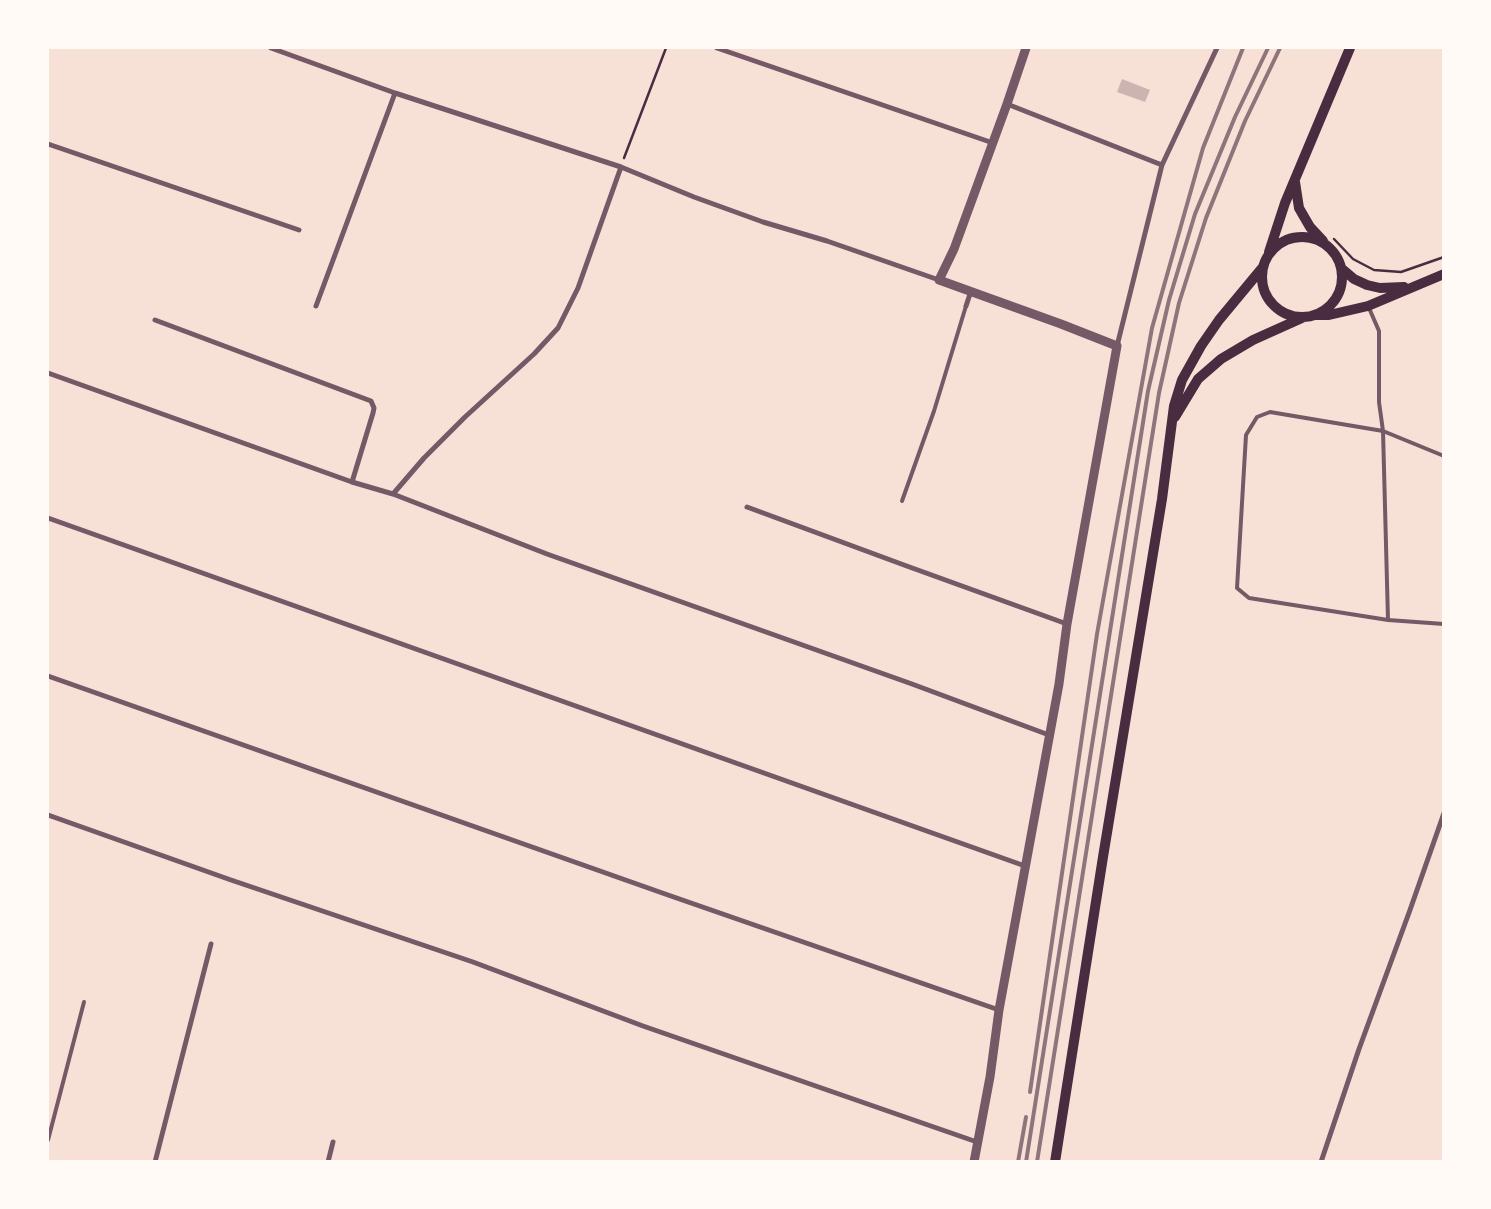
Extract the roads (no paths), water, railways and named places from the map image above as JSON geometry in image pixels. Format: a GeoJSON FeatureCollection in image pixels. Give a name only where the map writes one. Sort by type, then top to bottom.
{"type":"FeatureCollection","features":[{"type":"Feature","properties":{"kind":"main road"},"geometry":{"type":"LineString","coordinates":[[1055,1162],[1178,392],[1188,366],[1219,320],[1263,267],[1285,203],[1350,48]]}},
{"type":"Feature","properties":{"kind":"main road"},"geometry":{"type":"LineString","coordinates":[[1172,422],[1192,387],[1211,366],[1247,343],[1328,307],[1338,296],[1342,283],[1341,268],[1330,242],[1310,227],[1298,208],[1295,180]]}},
{"type":"Feature","properties":{"kind":"main road"},"geometry":{"type":"LineString","coordinates":[[1268,256],[1277,246],[1289,240],[1302,237],[1330,242]]}},
{"type":"Feature","properties":{"kind":"main road"},"geometry":{"type":"LineString","coordinates":[[1263,267],[1262,280],[1265,292],[1272,303],[1281,311],[1293,316],[1330,315],[1368,306],[1444,274]]}},
{"type":"Feature","properties":{"kind":"main road"},"geometry":{"type":"LineString","coordinates":[[1341,268],[1354,279],[1367,285],[1380,288],[1413,286]]}},
{"type":"Feature","properties":{"kind":"street"},"geometry":{"type":"LineString","coordinates":[[271,48],[394,93],[621,167],[694,197],[763,222],[827,241],[972,291],[1117,346]]}},
{"type":"Feature","properties":{"kind":"street"},"geometry":{"type":"LineString","coordinates":[[717,48],[993,143]]}},
{"type":"Feature","properties":{"kind":"street"},"geometry":{"type":"LineString","coordinates":[[940,280],[954,250],[1026,48]]}},
{"type":"Feature","properties":{"kind":"street"},"geometry":{"type":"LineString","coordinates":[[974,1162],[990,1077],[999,1010],[1059,684],[1067,624],[1117,346],[1162,166],[1217,48]]}},
{"type":"Feature","properties":{"kind":"street"},"geometry":{"type":"LineString","coordinates":[[316,306],[394,93]]}},
{"type":"Feature","properties":{"kind":"street"},"geometry":{"type":"LineString","coordinates":[[1007,104],[1162,166]]}},
{"type":"Feature","properties":{"kind":"street"},"geometry":{"type":"LineString","coordinates":[[48,144],[299,230]]}},
{"type":"Feature","properties":{"kind":"street"},"geometry":{"type":"LineString","coordinates":[[393,494],[431,451],[534,354],[558,328],[578,288],[621,167]]}},
{"type":"Feature","properties":{"kind":"street"},"geometry":{"type":"LineString","coordinates":[[966,306],[972,291]]}},
{"type":"Feature","properties":{"kind":"street"},"geometry":{"type":"LineString","coordinates":[[155,320],[371,400],[374,413],[352,482]]}},
{"type":"Feature","properties":{"kind":"street"},"geometry":{"type":"LineString","coordinates":[[48,373],[352,482],[393,494],[547,554],[1049,734]]}},
{"type":"Feature","properties":{"kind":"street"},"geometry":{"type":"LineString","coordinates":[[747,507],[1067,624]]}},
{"type":"Feature","properties":{"kind":"street"},"geometry":{"type":"LineString","coordinates":[[48,518],[1025,866]]}},
{"type":"Feature","properties":{"kind":"street"},"geometry":{"type":"LineString","coordinates":[[48,676],[999,1010]]}},
{"type":"Feature","properties":{"kind":"street"},"geometry":{"type":"LineString","coordinates":[[1321,1162],[1359,1049],[1444,813]]}},
{"type":"Feature","properties":{"kind":"street"},"geometry":{"type":"LineString","coordinates":[[48,815],[230,880],[473,962],[643,1026],[977,1142]]}},
{"type":"Feature","properties":{"kind":"street"},"geometry":{"type":"LineString","coordinates":[[155,1162],[211,944]]}},
{"type":"Feature","properties":{"kind":"street"},"geometry":{"type":"LineString","coordinates":[[328,1162],[333,1142]]}},
{"type":"Feature","properties":{"kind":"lane"},"geometry":{"type":"LineString","coordinates":[[902,501],[934,411],[966,306]]}},
{"type":"Feature","properties":{"kind":"lane"},"geometry":{"type":"LineString","coordinates":[[1368,306],[1378,331],[1388,620]]}},
{"type":"Feature","properties":{"kind":"lane"},"geometry":{"type":"LineString","coordinates":[[1444,456],[1382,431],[1270,412],[1257,417],[1246,435],[1237,588],[1250,598],[1388,620],[1444,624]]}},
{"type":"Feature","properties":{"kind":"lane"},"geometry":{"type":"LineString","coordinates":[[48,1140],[84,1002]]}},
{"type":"Feature","properties":{"kind":"railway"},"geometry":{"type":"LineString","coordinates":[[1030,1092],[1097,634],[1152,328],[1203,148],[1243,48]]}},
{"type":"Feature","properties":{"kind":"railway"},"geometry":{"type":"LineString","coordinates":[[1026,1162],[1148,391],[1169,300],[1195,214],[1235,117],[1268,48]]}},
{"type":"Feature","properties":{"kind":"railway"},"geometry":{"type":"LineString","coordinates":[[1037,1162],[1159,393],[1179,303],[1206,218],[1245,121],[1280,48]]}},
{"type":"Feature","properties":{"kind":"railway"},"geometry":{"type":"LineString","coordinates":[[1018,1162],[1026,1117]]}}]}
